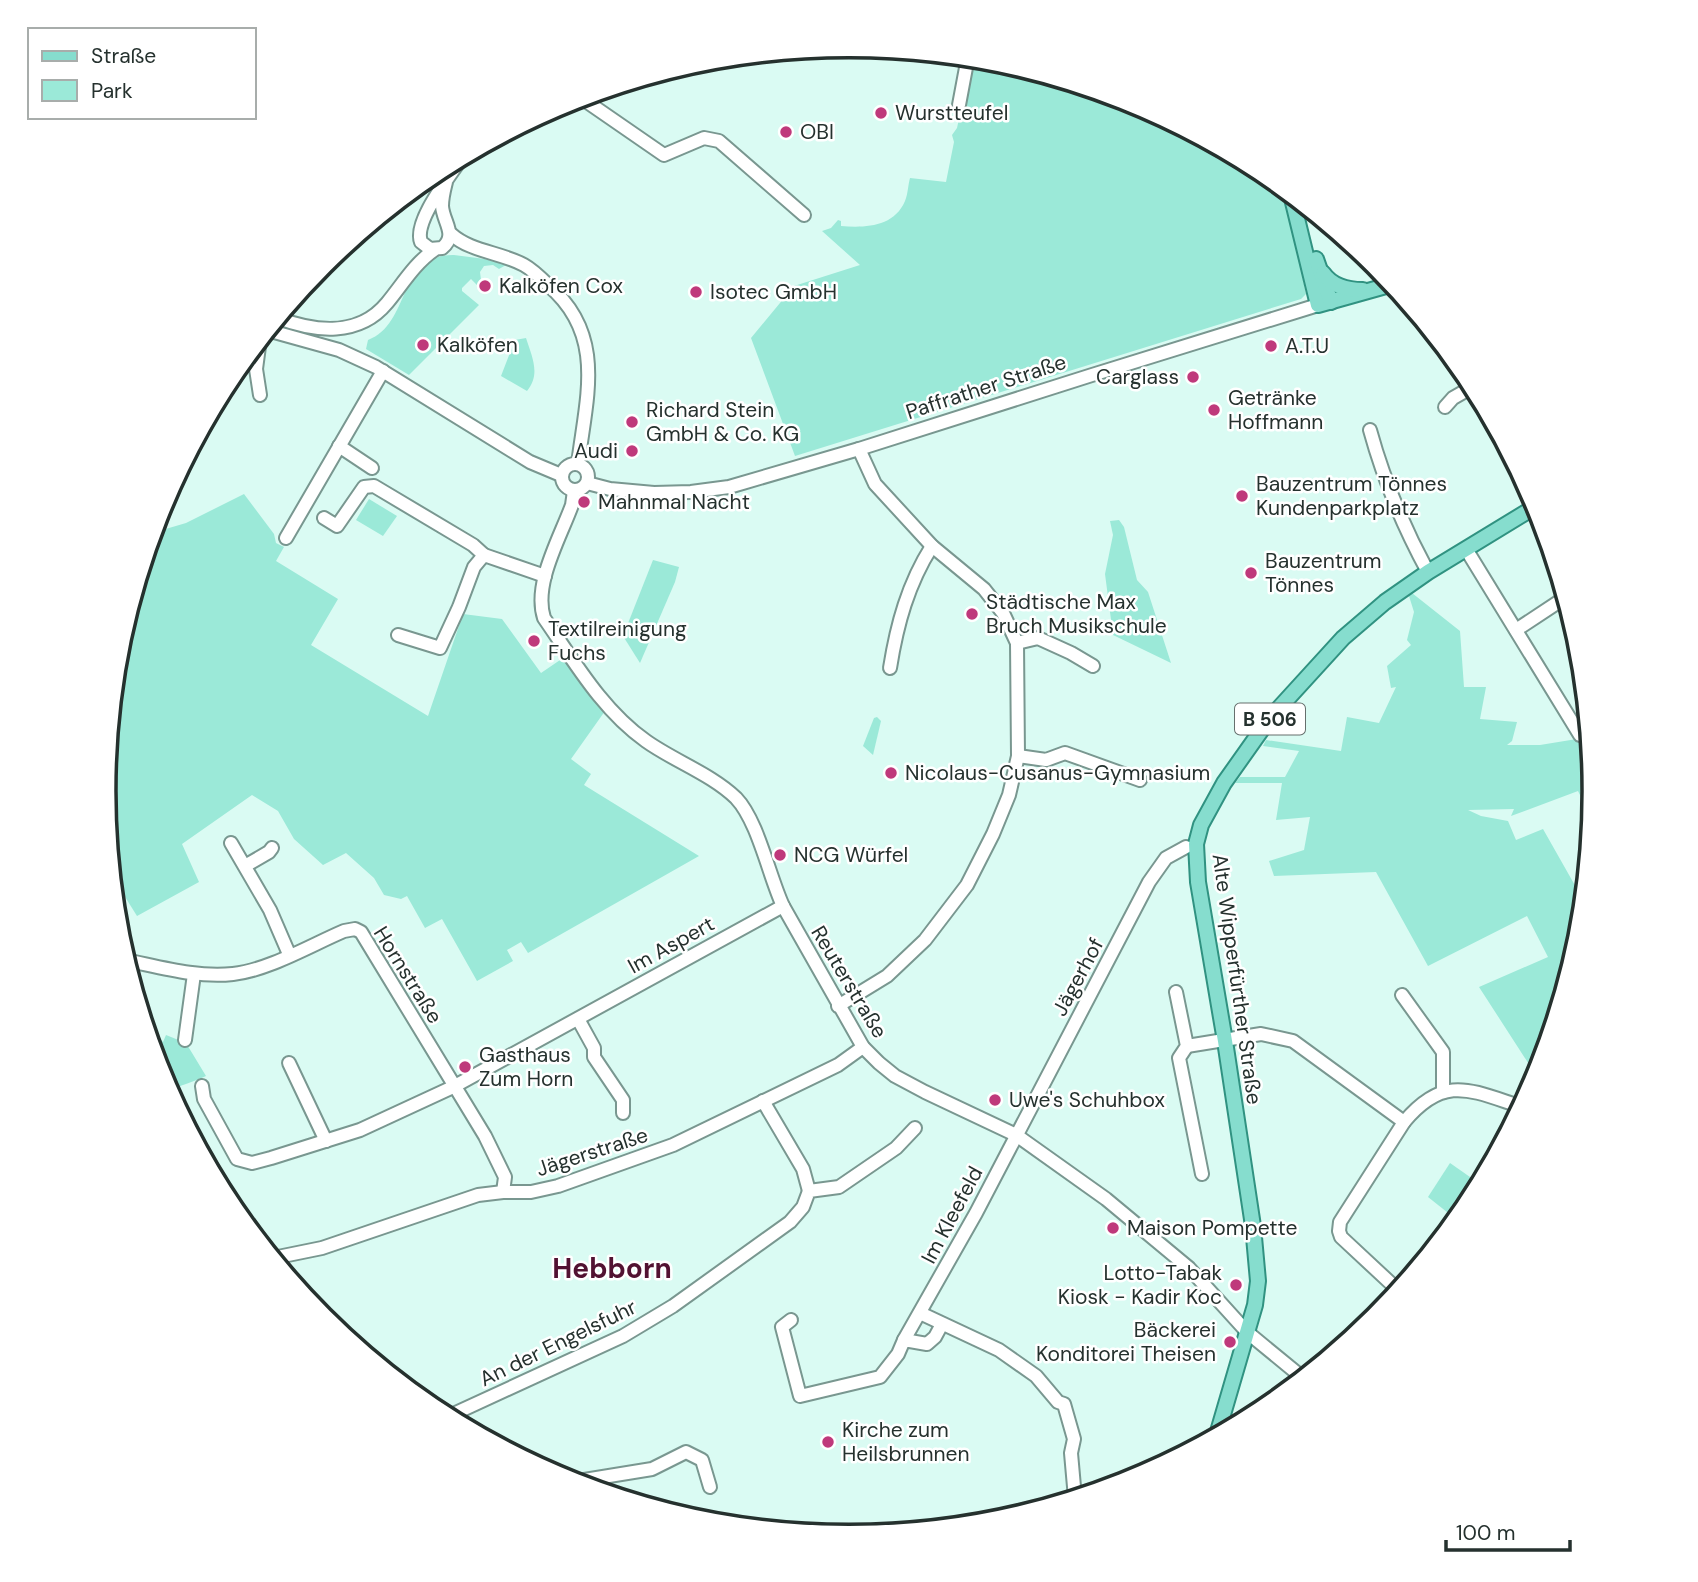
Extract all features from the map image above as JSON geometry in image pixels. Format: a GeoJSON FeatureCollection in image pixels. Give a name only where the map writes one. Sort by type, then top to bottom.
{"type":"FeatureCollection","features":[{"type":"Feature","properties":{"kind":"main road"},"geometry":{"type":"LineString","coordinates":[[1297,212],[1307,229],[1319,267],[1324,304]]}},
{"type":"Feature","properties":{"kind":"main road"},"geometry":{"type":"LineString","coordinates":[[1297,212],[1324,304]]}},
{"type":"Feature","properties":{"kind":"main road"},"geometry":{"type":"LineString","coordinates":[[1319,267],[1328,280],[1337,286],[1371,290]]}},
{"type":"Feature","properties":{"kind":"main road","name":"Paffrather Straße"},"geometry":{"type":"LineString","coordinates":[[1324,304],[1380,287]]}},
{"type":"Feature","properties":{"kind":"main road","name":"Alte Wipperfürther Straße"},"geometry":{"type":"LineString","coordinates":[[1221,1423],[1257,1294],[1258,1270],[1197,872],[1196,845],[1203,820],[1224,783],[1262,730],[1343,638],[1385,602],[1427,572],[1527,512]]}},
{"type":"Feature","properties":{"kind":"street"},"geometry":{"type":"LineString","coordinates":[[959,105],[966,68]]}},
{"type":"Feature","properties":{"kind":"street"},"geometry":{"type":"LineString","coordinates":[[592,105],[664,155],[704,138],[719,141],[804,215]]}},
{"type":"Feature","properties":{"kind":"street"},"geometry":{"type":"LineString","coordinates":[[451,176],[430,207],[418,234],[421,242],[426,248],[436,250],[492,253]]}},
{"type":"Feature","properties":{"kind":"street"},"geometry":{"type":"LineString","coordinates":[[287,321],[319,330],[359,325],[376,314],[421,260],[448,242],[442,202],[446,183]]}},
{"type":"Feature","properties":{"kind":"street"},"geometry":{"type":"LineString","coordinates":[[423,223],[431,218],[448,228],[464,244],[525,265],[564,299],[577,321],[587,347],[589,379],[578,464]]}},
{"type":"Feature","properties":{"kind":"street"},"geometry":{"type":"LineString","coordinates":[[401,285],[421,242]]}},
{"type":"Feature","properties":{"kind":"street","name":"Paffrather Straße"},"geometry":{"type":"LineString","coordinates":[[587,483],[610,489],[654,493],[721,489],[859,449],[1324,304]]}},
{"type":"Feature","properties":{"kind":"street"},"geometry":{"type":"LineString","coordinates":[[277,333],[339,351],[383,371],[530,462],[561,475]]}},
{"type":"Feature","properties":{"kind":"street"},"geometry":{"type":"LineString","coordinates":[[257,358],[256,369],[260,395]]}},
{"type":"Feature","properties":{"kind":"street"},"geometry":{"type":"LineString","coordinates":[[286,538],[383,371]]}},
{"type":"Feature","properties":{"kind":"street"},"geometry":{"type":"LineString","coordinates":[[1445,407],[1453,398],[1465,393]]}},
{"type":"Feature","properties":{"kind":"street"},"geometry":{"type":"LineString","coordinates":[[1370,430],[1384,481],[1409,539],[1427,572]]}},
{"type":"Feature","properties":{"kind":"street"},"geometry":{"type":"LineString","coordinates":[[339,446],[372,468]]}},
{"type":"Feature","properties":{"kind":"street"},"geometry":{"type":"LineString","coordinates":[[838,1006],[887,976],[925,940],[967,885],[993,834],[1009,794],[1018,756],[1017,643],[1003,612],[984,589],[932,546],[875,484],[859,449]]}},
{"type":"Feature","properties":{"kind":"street"},"geometry":{"type":"LineString","coordinates":[[578,464],[586,470],[587,483],[583,488],[573,491],[564,485],[561,475],[567,466],[578,464]]}},
{"type":"Feature","properties":{"kind":"street"},"geometry":{"type":"LineString","coordinates":[[324,518],[337,526],[364,487],[374,486],[473,545],[484,555],[545,576]]}},
{"type":"Feature","properties":{"kind":"street","name":"Reuterstraße"},"geometry":{"type":"LineString","coordinates":[[573,491],[572,505],[545,576],[540,598],[544,618],[602,699],[622,721],[645,740],[736,798],[751,823],[772,884],[863,1047],[895,1076],[1016,1135],[1106,1199],[1189,1268],[1247,1332],[1296,1372]]}},
{"type":"Feature","properties":{"kind":"street"},"geometry":{"type":"LineString","coordinates":[[890,668],[908,593],[918,568],[932,546]]}},
{"type":"Feature","properties":{"kind":"street"},"geometry":{"type":"LineString","coordinates":[[1466,549],[1580,734]]}},
{"type":"Feature","properties":{"kind":"street"},"geometry":{"type":"LineString","coordinates":[[398,635],[440,648],[474,567],[484,555]]}},
{"type":"Feature","properties":{"kind":"street"},"geometry":{"type":"LineString","coordinates":[[1516,630],[1557,603]]}},
{"type":"Feature","properties":{"kind":"street"},"geometry":{"type":"LineString","coordinates":[[1017,643],[1038,638],[1093,666]]}},
{"type":"Feature","properties":{"kind":"street"},"geometry":{"type":"LineString","coordinates":[[1018,756],[1046,760],[1065,753],[1140,780]]}},
{"type":"Feature","properties":{"kind":"street"},"geometry":{"type":"LineString","coordinates":[[231,844],[270,911],[289,954]]}},
{"type":"Feature","properties":{"kind":"street","name":"Jägerhof"},"geometry":{"type":"LineString","coordinates":[[1016,1135],[1158,867],[1166,858],[1185,847]]}},
{"type":"Feature","properties":{"kind":"street"},"geometry":{"type":"LineString","coordinates":[[244,866],[272,848]]}},
{"type":"Feature","properties":{"kind":"street","name":"Im Aspert"},"geometry":{"type":"LineString","coordinates":[[202,1086],[204,1099],[237,1159],[252,1163],[326,1141],[360,1129],[453,1087],[783,905]]}},
{"type":"Feature","properties":{"kind":"street","name":"Hornstraße"},"geometry":{"type":"LineString","coordinates":[[137,962],[194,974],[241,972],[260,967],[344,930],[355,929],[361,932],[485,1136],[505,1177],[503,1192]]}},
{"type":"Feature","properties":{"kind":"street"},"geometry":{"type":"LineString","coordinates":[[185,1040],[194,974]]}},
{"type":"Feature","properties":{"kind":"street"},"geometry":{"type":"LineString","coordinates":[[1177,992],[1187,1046],[1179,1058],[1202,1174]]}},
{"type":"Feature","properties":{"kind":"street"},"geometry":{"type":"LineString","coordinates":[[1402,995],[1443,1052],[1443,1092]]}},
{"type":"Feature","properties":{"kind":"street"},"geometry":{"type":"LineString","coordinates":[[578,1019],[594,1048],[594,1058],[623,1101],[623,1113]]}},
{"type":"Feature","properties":{"kind":"street"},"geometry":{"type":"LineString","coordinates":[[1187,1046],[1261,1034],[1293,1041],[1404,1122]]}},
{"type":"Feature","properties":{"kind":"street","name":"Jägerstraße"},"geometry":{"type":"LineString","coordinates":[[285,1259],[478,1195],[531,1192],[571,1181],[673,1145],[838,1065],[863,1047]]}},
{"type":"Feature","properties":{"kind":"street"},"geometry":{"type":"LineString","coordinates":[[289,1063],[326,1141]]}},
{"type":"Feature","properties":{"kind":"street"},"geometry":{"type":"LineString","coordinates":[[1391,1284],[1341,1237],[1339,1231],[1340,1222],[1404,1122],[1418,1105],[1443,1092],[1473,1091],[1512,1104]]}},
{"type":"Feature","properties":{"kind":"street"},"geometry":{"type":"LineString","coordinates":[[763,1101],[803,1169],[809,1191],[839,1187],[896,1148],[915,1128]]}},
{"type":"Feature","properties":{"kind":"street","name":"Im Kleefeld"},"geometry":{"type":"LineString","coordinates":[[791,1320],[782,1327],[800,1396],[880,1377],[898,1354],[1016,1135]]}},
{"type":"Feature","properties":{"kind":"street","name":"An der Engelsfuhr"},"geometry":{"type":"LineString","coordinates":[[459,1412],[595,1350],[673,1306],[790,1222],[803,1208],[809,1191]]}},
{"type":"Feature","properties":{"kind":"street"},"geometry":{"type":"LineString","coordinates":[[920,1313],[999,1350],[1036,1376],[1058,1402],[1064,1404],[1074,1439],[1071,1461],[1074,1488]]}},
{"type":"Feature","properties":{"kind":"street"},"geometry":{"type":"LineString","coordinates":[[904,1340],[926,1344],[935,1337],[942,1324]]}},
{"type":"Feature","properties":{"kind":"street"},"geometry":{"type":"LineString","coordinates":[[595,1478],[652,1469],[686,1452],[702,1460],[710,1487]]}},
{"type":"Feature","properties":{"kind":"green space"},"geometry":{"type":"Polygon","coordinates":[[[970,68],[1039,83],[1085,97],[1173,133],[1216,156],[1285,202],[1306,294],[1301,299],[795,456],[751,338],[794,286],[860,265],[822,231],[831,228],[838,220],[841,221],[841,226],[850,227],[869,226],[886,221],[900,210],[907,195],[910,178],[946,182],[954,142],[952,135],[957,128],[970,68]]]}},
{"type":"Feature","properties":{"kind":"green space"},"geometry":{"type":"Polygon","coordinates":[[[454,255],[506,265],[499,269],[493,265],[484,266],[477,285],[471,279],[462,288],[462,291],[479,305],[409,375],[366,349],[368,340],[382,332],[392,320],[413,277],[423,266],[436,258],[454,255]]]}},
{"type":"Feature","properties":{"kind":"green space"},"geometry":{"type":"Polygon","coordinates":[[[526,338],[534,372],[527,391],[501,376],[515,340],[526,338]]]}},
{"type":"Feature","properties":{"kind":"green space"},"geometry":{"type":"Polygon","coordinates":[[[244,494],[274,534],[276,543],[284,547],[276,561],[338,599],[311,645],[428,716],[463,614],[502,619],[541,673],[563,658],[605,711],[571,759],[591,774],[584,785],[699,856],[528,953],[521,942],[507,950],[513,961],[477,981],[442,919],[425,928],[407,896],[401,899],[384,895],[374,878],[346,853],[323,865],[294,839],[278,811],[252,795],[182,844],[199,882],[137,916],[123,894],[117,839],[117,743],[122,695],[141,601],[155,555],[165,529],[186,523],[244,494]]]}},
{"type":"Feature","properties":{"kind":"green space"},"geometry":{"type":"Polygon","coordinates":[[[369,499],[397,516],[383,536],[356,520],[369,499]]]}},
{"type":"Feature","properties":{"kind":"green space"},"geometry":{"type":"Polygon","coordinates":[[[1119,520],[1124,527],[1137,580],[1148,592],[1171,663],[1113,635],[1105,574],[1113,535],[1110,521],[1119,520]]]}},
{"type":"Feature","properties":{"kind":"green space"},"geometry":{"type":"Polygon","coordinates":[[[653,560],[679,567],[640,663],[623,636],[653,560]]]}},
{"type":"Feature","properties":{"kind":"green space"},"geometry":{"type":"Polygon","coordinates":[[[1412,593],[1460,631],[1464,687],[1486,687],[1480,719],[1517,722],[1512,741],[1507,745],[1540,745],[1581,738],[1582,799],[1578,791],[1511,816],[1514,809],[1468,810],[1481,816],[1508,821],[1516,840],[1543,829],[1576,887],[1557,981],[1529,1064],[1479,987],[1548,957],[1527,916],[1428,966],[1376,872],[1274,876],[1269,861],[1304,850],[1310,817],[1276,820],[1282,783],[1235,783],[1240,777],[1285,777],[1299,751],[1263,746],[1266,740],[1341,751],[1347,717],[1379,723],[1396,687],[1391,688],[1387,666],[1411,645],[1407,640],[1414,612],[1409,596],[1412,593]]]}},
{"type":"Feature","properties":{"kind":"green space"},"geometry":{"type":"Polygon","coordinates":[[[877,717],[881,721],[873,755],[863,746],[874,718],[877,717]]]}},
{"type":"Feature","properties":{"kind":"green space"},"geometry":{"type":"Polygon","coordinates":[[[166,1035],[186,1043],[206,1076],[179,1087],[158,1036],[163,1042],[166,1035]]]}},
{"type":"Feature","properties":{"kind":"green space"},"geometry":{"type":"Polygon","coordinates":[[[1450,1163],[1471,1178],[1448,1213],[1428,1197],[1450,1163]]]}},
{"type":"Feature","properties":{"kind":"place","name":"Wurstteufel"},"geometry":{"type":"Point","coordinates":[881,113]}},
{"type":"Feature","properties":{"kind":"place","name":"OBI"},"geometry":{"type":"Point","coordinates":[786,132]}},
{"type":"Feature","properties":{"kind":"place","name":"Kalköfen Cox"},"geometry":{"type":"Point","coordinates":[485,286]}},
{"type":"Feature","properties":{"kind":"place","name":"Isotec GmbH"},"geometry":{"type":"Point","coordinates":[696,292]}},
{"type":"Feature","properties":{"kind":"place","name":"Kalköfen"},"geometry":{"type":"Point","coordinates":[423,345]}},
{"type":"Feature","properties":{"kind":"place","name":"A.T.U"},"geometry":{"type":"Point","coordinates":[1271,346]}},
{"type":"Feature","properties":{"kind":"place","name":"Carglass"},"geometry":{"type":"Point","coordinates":[1193,377]}},
{"type":"Feature","properties":{"kind":"place","name":"Getränke Hoffmann"},"geometry":{"type":"Point","coordinates":[1214,410]}},
{"type":"Feature","properties":{"kind":"place","name":"Richard Stein GmbH & Co. KG"},"geometry":{"type":"Point","coordinates":[632,422]}},
{"type":"Feature","properties":{"kind":"place","name":"Audi"},"geometry":{"type":"Point","coordinates":[632,451]}},
{"type":"Feature","properties":{"kind":"place","name":"Bauzentrum Tönnes Kundenparkplatz"},"geometry":{"type":"Point","coordinates":[1242,496]}},
{"type":"Feature","properties":{"kind":"place","name":"Mahnmal Nacht"},"geometry":{"type":"Point","coordinates":[584,502]}},
{"type":"Feature","properties":{"kind":"place","name":"Bauzentrum Tönnes"},"geometry":{"type":"Point","coordinates":[1251,573]}},
{"type":"Feature","properties":{"kind":"place","name":"Städtische Max Bruch Musikschule"},"geometry":{"type":"Point","coordinates":[972,614]}},
{"type":"Feature","properties":{"kind":"place","name":"Textilreinigung Fuchs"},"geometry":{"type":"Point","coordinates":[534,641]}},
{"type":"Feature","properties":{"kind":"place","name":"Nicolaus-Cusanus-Gymnasium"},"geometry":{"type":"Point","coordinates":[891,773]}},
{"type":"Feature","properties":{"kind":"place","name":"NCG Würfel"},"geometry":{"type":"Point","coordinates":[780,855]}},
{"type":"Feature","properties":{"kind":"place","name":"Gasthaus Zum Horn"},"geometry":{"type":"Point","coordinates":[465,1067]}},
{"type":"Feature","properties":{"kind":"place","name":"Uwe's Schuhbox"},"geometry":{"type":"Point","coordinates":[995,1100]}},
{"type":"Feature","properties":{"kind":"place","name":"Maison Pompette"},"geometry":{"type":"Point","coordinates":[1113,1228]}},
{"type":"Feature","properties":{"kind":"place","name":"Lotto-Tabak Kiosk - Kadir Koc"},"geometry":{"type":"Point","coordinates":[1236,1285]}},
{"type":"Feature","properties":{"kind":"place","name":"Bäckerei Konditorei Theisen"},"geometry":{"type":"Point","coordinates":[1230,1342]}},
{"type":"Feature","properties":{"kind":"place","name":"Kirche zum Heilsbrunnen"},"geometry":{"type":"Point","coordinates":[828,1442]}},
{"type":"Feature","properties":{"kind":"district","name":"Hebborn"},"geometry":{"type":"Point","coordinates":[612,1268]}}]}
